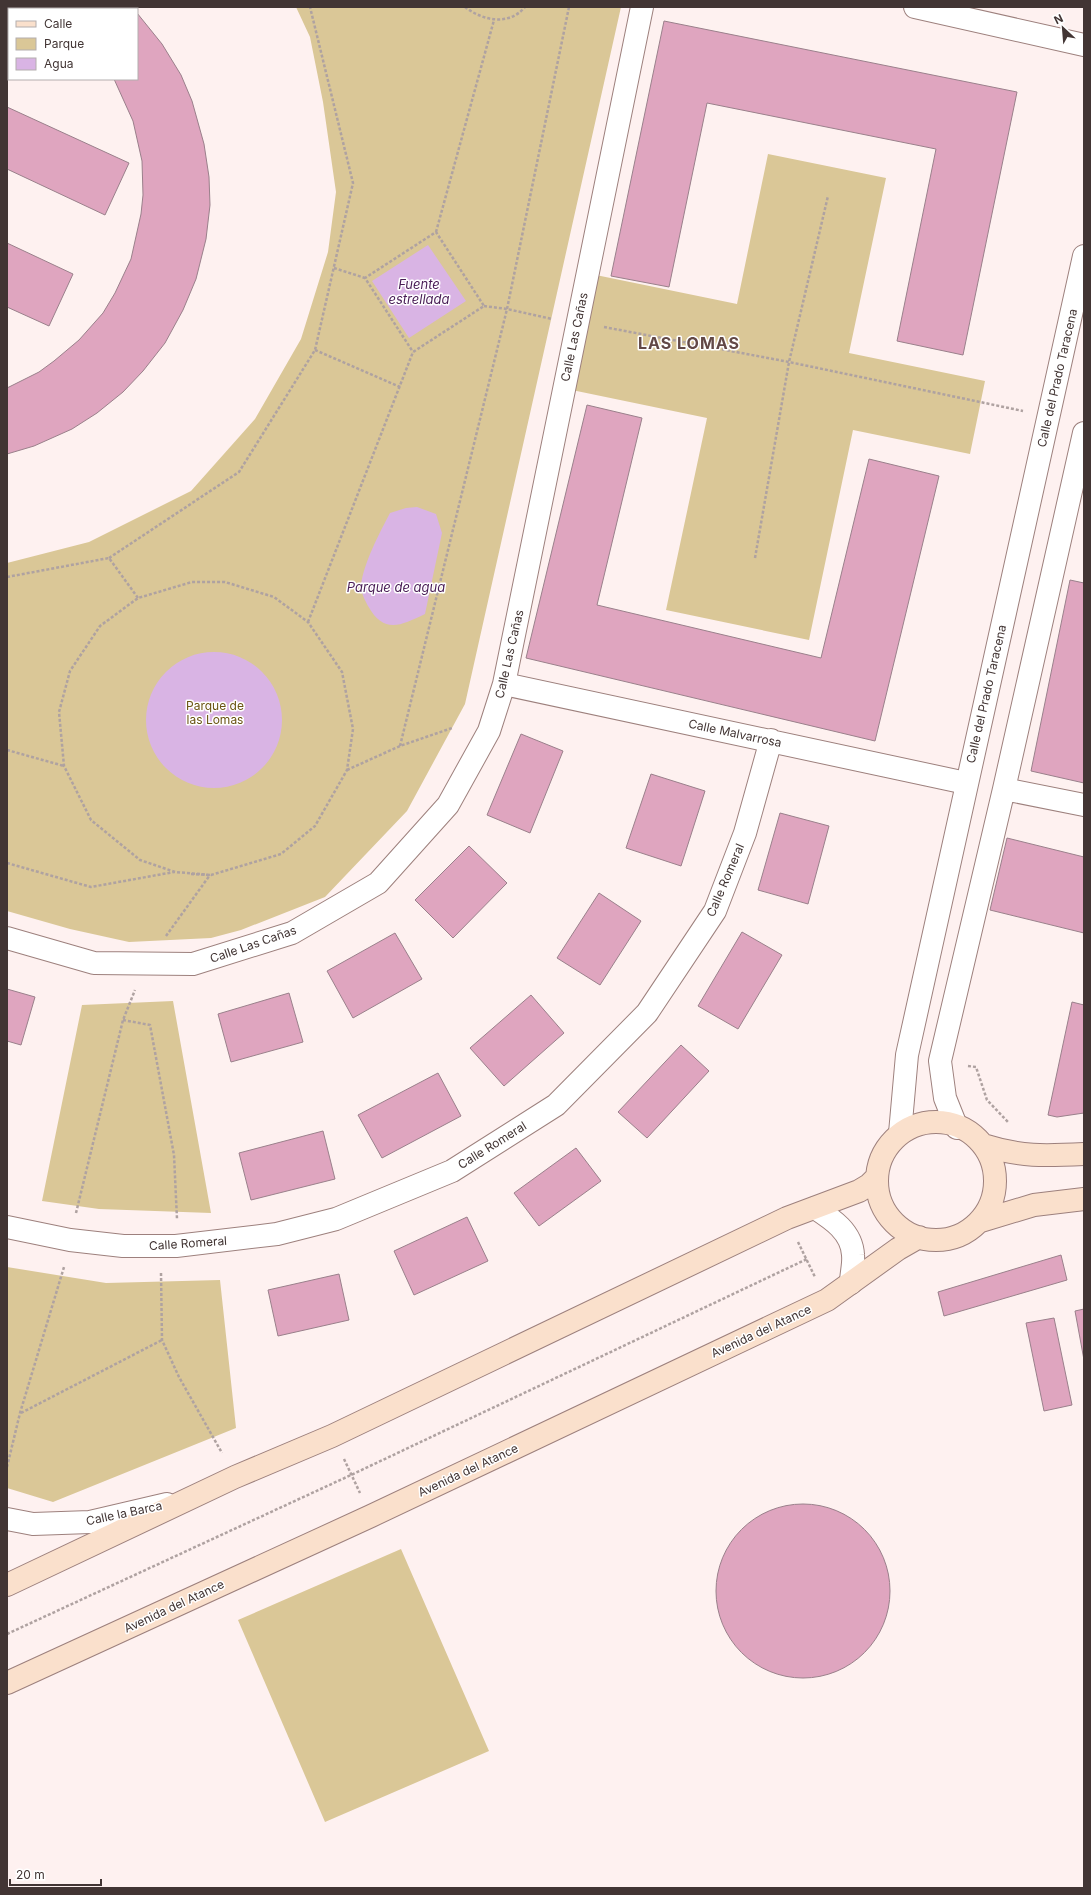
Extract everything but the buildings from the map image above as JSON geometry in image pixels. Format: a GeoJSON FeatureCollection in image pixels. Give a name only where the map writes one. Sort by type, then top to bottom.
{"type":"FeatureCollection","features":[{"type":"Feature","properties":{"kind":"main road"},"geometry":{"type":"LineString","coordinates":[[983,1145],[992,1159],[995,1190],[990,1207],[981,1221],[969,1232],[949,1240],[930,1240],[919,1238],[901,1228],[890,1215],[880,1197],[877,1177],[880,1160],[888,1145],[900,1133],[918,1125],[937,1122],[957,1128],[983,1145],[1007,1153],[1031,1156],[1084,1154]]}},
{"type":"Feature","properties":{"kind":"main road"},"geometry":{"type":"LineString","coordinates":[[7,1585],[235,1477],[332,1436],[787,1218],[859,1192],[877,1177]]}},
{"type":"Feature","properties":{"kind":"main road"},"geometry":{"type":"LineString","coordinates":[[981,1221],[1034,1205],[1084,1199]]}},
{"type":"Feature","properties":{"kind":"main road","name":"Avenida del Atance"},"geometry":{"type":"LineString","coordinates":[[7,1683],[371,1516],[827,1300],[898,1249],[919,1238]]}},
{"type":"Feature","properties":{"kind":"street","name":"Calle Las Cañas"},"geometry":{"type":"LineString","coordinates":[[7,938],[94,963],[193,964],[292,933],[378,883],[448,805],[489,731],[504,684],[642,7]]}},
{"type":"Feature","properties":{"kind":"street"},"geometry":{"type":"LineString","coordinates":[[924,8],[1084,46]]}},
{"type":"Feature","properties":{"kind":"street","name":"Calle del Prado Taracena"},"geometry":{"type":"LineString","coordinates":[[900,1133],[907,1055],[966,783],[1084,256]]}},
{"type":"Feature","properties":{"kind":"street"},"geometry":{"type":"LineString","coordinates":[[957,1128],[945,1098],[940,1061],[1004,789],[1084,433]]}},
{"type":"Feature","properties":{"kind":"street","name":"Calle Malvarrosa"},"geometry":{"type":"LineString","coordinates":[[504,684],[966,783]]}},
{"type":"Feature","properties":{"kind":"street","name":"Calle Romeral"},"geometry":{"type":"LineString","coordinates":[[7,1227],[70,1240],[123,1246],[176,1246],[277,1234],[336,1219],[452,1171],[556,1105],[647,1013],[715,910],[745,833],[771,740]]}},
{"type":"Feature","properties":{"kind":"street"},"geometry":{"type":"LineString","coordinates":[[1004,789],[1084,805]]}},
{"type":"Feature","properties":{"kind":"street"},"geometry":{"type":"LineString","coordinates":[[814,1208],[837,1223],[848,1237],[853,1254],[851,1283]]}},
{"type":"Feature","properties":{"kind":"street","name":"Calle la Barca"},"geometry":{"type":"LineString","coordinates":[[7,1519],[33,1524],[90,1522],[193,1498]]}},
{"type":"Feature","properties":{"kind":"path"},"geometry":{"type":"LineString","coordinates":[[7,577],[109,558],[239,472],[315,350],[353,183],[310,7]]}},
{"type":"Feature","properties":{"kind":"path"},"geometry":{"type":"LineString","coordinates":[[465,7],[476,16],[494,20],[508,18],[522,11],[525,7]]}},
{"type":"Feature","properties":{"kind":"path"},"geometry":{"type":"LineString","coordinates":[[400,746],[507,309],[568,7]]}},
{"type":"Feature","properties":{"kind":"path"},"geometry":{"type":"LineString","coordinates":[[365,278],[436,232],[494,20]]}},
{"type":"Feature","properties":{"kind":"path"},"geometry":{"type":"LineString","coordinates":[[756,558],[789,362],[828,196]]}},
{"type":"Feature","properties":{"kind":"path"},"geometry":{"type":"LineString","coordinates":[[436,232],[484,306]]}},
{"type":"Feature","properties":{"kind":"path"},"geometry":{"type":"LineString","coordinates":[[334,268],[365,278],[413,352]]}},
{"type":"Feature","properties":{"kind":"path"},"geometry":{"type":"LineString","coordinates":[[308,622],[413,352],[484,306],[578,322],[789,362],[1048,416]]}},
{"type":"Feature","properties":{"kind":"path"},"geometry":{"type":"LineString","coordinates":[[315,350],[400,387]]}},
{"type":"Feature","properties":{"kind":"path"},"geometry":{"type":"LineString","coordinates":[[109,558],[138,598]]}},
{"type":"Feature","properties":{"kind":"path"},"geometry":{"type":"LineString","coordinates":[[191,874],[211,875],[281,854],[315,826],[347,770],[353,729],[342,672],[308,622],[274,597],[225,582],[192,582],[138,598],[100,626],[70,671],[59,712],[64,766],[91,820],[140,860],[175,872],[211,875]]}},
{"type":"Feature","properties":{"kind":"path"},"geometry":{"type":"LineString","coordinates":[[347,770],[400,746],[452,728]]}},
{"type":"Feature","properties":{"kind":"path"},"geometry":{"type":"LineString","coordinates":[[7,750],[64,766]]}},
{"type":"Feature","properties":{"kind":"path"},"geometry":{"type":"LineString","coordinates":[[7,863],[90,887],[175,872]]}},
{"type":"Feature","properties":{"kind":"path"},"geometry":{"type":"LineString","coordinates":[[7,1467],[20,1413],[62,1276],[123,1020],[146,963],[211,875]]}},
{"type":"Feature","properties":{"kind":"path"},"geometry":{"type":"LineString","coordinates":[[123,1020],[150,1025],[174,1155],[177,1226]]}},
{"type":"Feature","properties":{"kind":"path"},"geometry":{"type":"LineString","coordinates":[[940,1061],[976,1067],[987,1100],[1006,1122],[1012,1124]]}},
{"type":"Feature","properties":{"kind":"path"},"geometry":{"type":"LineString","coordinates":[[787,1218],[827,1300]]}},
{"type":"Feature","properties":{"kind":"path"},"geometry":{"type":"LineString","coordinates":[[7,1634],[351,1475],[807,1259]]}},
{"type":"Feature","properties":{"kind":"path"},"geometry":{"type":"LineString","coordinates":[[154,1271],[161,1271],[162,1340],[179,1377],[235,1477]]}},
{"type":"Feature","properties":{"kind":"path"},"geometry":{"type":"LineString","coordinates":[[20,1413],[162,1340]]}},
{"type":"Feature","properties":{"kind":"path"},"geometry":{"type":"LineString","coordinates":[[332,1436],[371,1516]]}},
{"type":"Feature","properties":{"kind":"green space","name":"Parque de las Lomas"},"geometry":{"type":"Polygon","coordinates":[[[296,7],[621,7],[465,704],[407,811],[325,897],[241,930],[211,938],[129,942],[70,929],[7,911],[7,563],[89,542],[191,491],[255,419],[301,339],[328,252],[336,192],[323,102],[310,37],[296,7]]]}},
{"type":"Feature","properties":{"kind":"green space"},"geometry":{"type":"Polygon","coordinates":[[[768,154],[886,178],[849,353],[985,381],[970,454],[853,430],[809,640],[666,610],[707,418],[567,389],[591,274],[737,304],[768,154]]]}},
{"type":"Feature","properties":{"kind":"green space"},"geometry":{"type":"Polygon","coordinates":[[[173,1001],[211,1213],[99,1209],[42,1201],[82,1005],[173,1001]]]}},
{"type":"Feature","properties":{"kind":"green space"},"geometry":{"type":"Polygon","coordinates":[[[7,1267],[106,1283],[220,1280],[236,1428],[53,1502],[7,1488],[7,1267]]]}},
{"type":"Feature","properties":{"kind":"green space"},"geometry":{"type":"Polygon","coordinates":[[[401,1549],[489,1751],[325,1822],[238,1620],[401,1549]]]}},
{"type":"Feature","properties":{"kind":"water","name":"Fuente estrellada"},"geometry":{"type":"Polygon","coordinates":[[[428,245],[466,301],[409,338],[372,281],[428,245]]]}},
{"type":"Feature","properties":{"kind":"water","name":"Parque de agua"},"geometry":{"type":"Polygon","coordinates":[[[417,507],[436,514],[442,533],[425,614],[408,622],[393,625],[386,624],[374,615],[368,606],[363,596],[361,586],[362,577],[372,548],[390,513],[406,508],[417,507]]]}},
{"type":"Feature","properties":{"kind":"water"},"geometry":{"type":"Polygon","coordinates":[[[214,652],[234,655],[246,660],[262,672],[274,688],[279,700],[282,720],[279,740],[274,752],[262,768],[246,780],[234,785],[214,788],[194,785],[182,780],[166,768],[154,752],[149,740],[146,720],[149,700],[154,688],[166,672],[182,660],[194,655],[214,652]]]}},
{"type":"Feature","properties":{"kind":"district","name":"LAS LOMAS"},"geometry":{"type":"Point","coordinates":[689,343]}}]}
